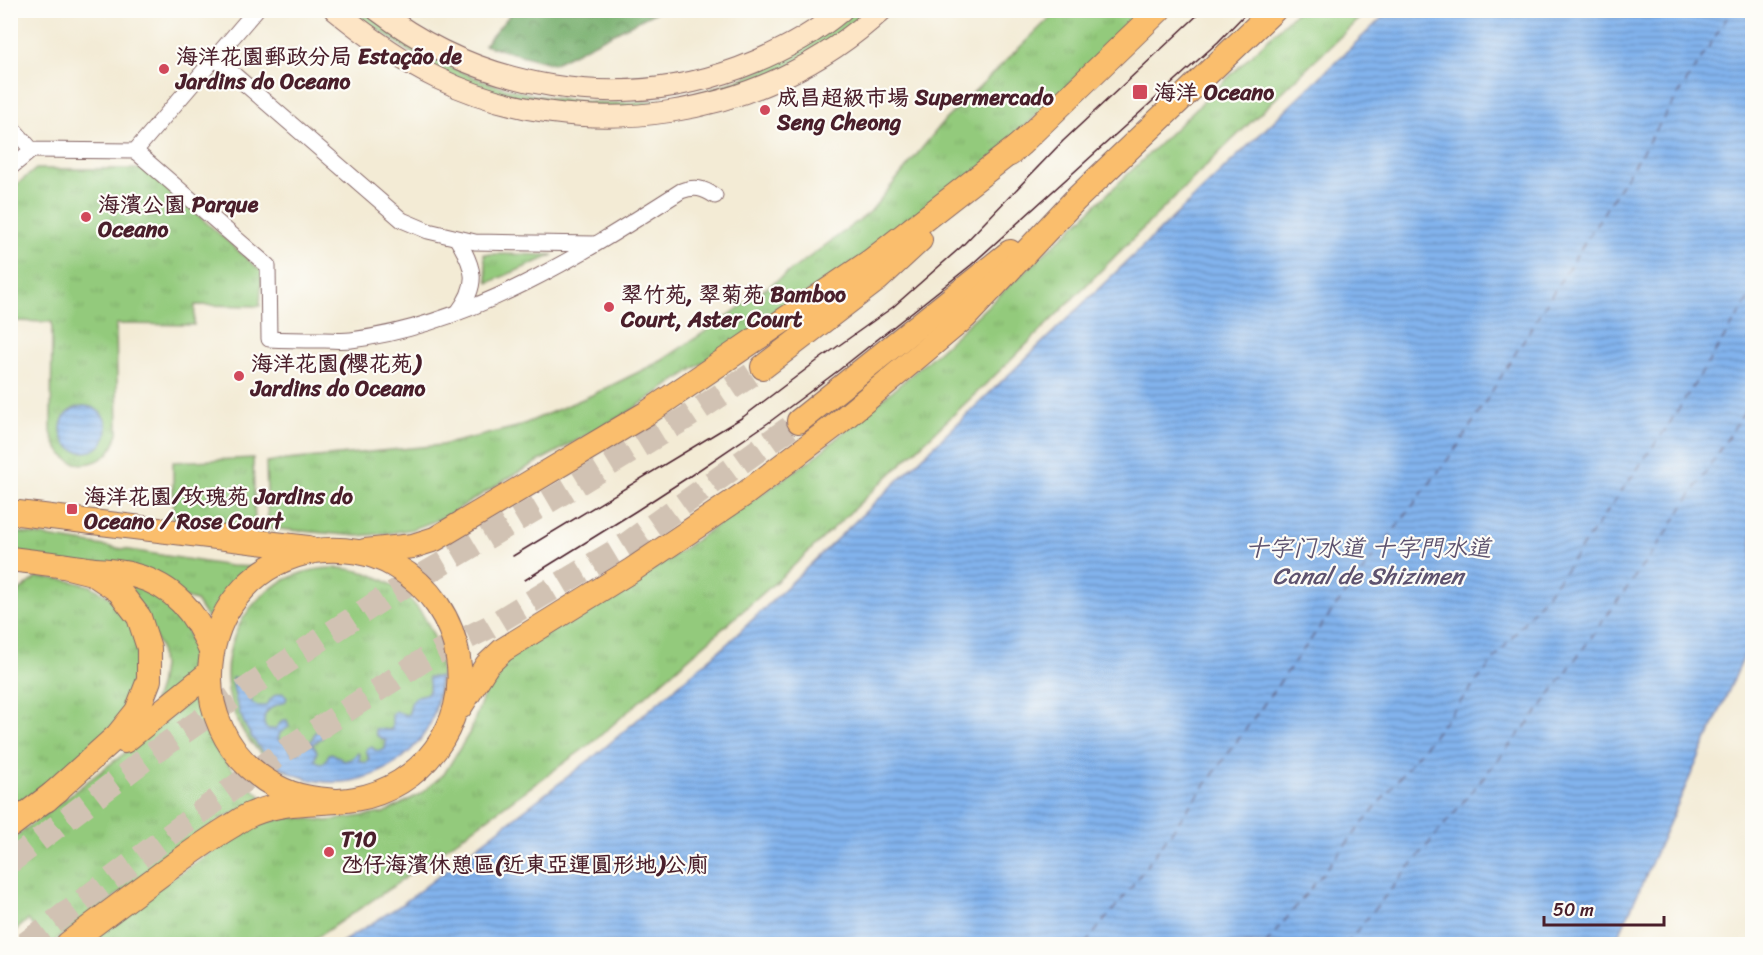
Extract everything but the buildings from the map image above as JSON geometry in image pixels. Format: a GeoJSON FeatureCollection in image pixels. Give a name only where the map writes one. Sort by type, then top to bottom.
{"type":"FeatureCollection","features":[{"type":"Feature","properties":{"kind":"main road"},"geometry":{"type":"LineString","coordinates":[[764,367],[878,279],[1159,10]]}},
{"type":"Feature","properties":{"kind":"main road"},"geometry":{"type":"LineString","coordinates":[[68,945],[208,840],[251,814],[285,804],[369,796],[400,783],[414,773],[437,748],[453,718],[487,666],[503,650],[632,570],[746,493],[865,401],[965,317],[1075,200],[1274,10]]}},
{"type":"Feature","properties":{"kind":"main road"},"geometry":{"type":"LineString","coordinates":[[10,512],[323,550],[355,551],[413,546],[435,539],[647,413],[871,261],[1022,143]]}},
{"type":"Feature","properties":{"kind":"main road"},"geometry":{"type":"LineString","coordinates":[[800,421],[1075,200]]}},
{"type":"Feature","properties":{"kind":"main road"},"geometry":{"type":"LineString","coordinates":[[10,826],[137,732],[210,662],[219,627],[226,612],[247,585],[274,565],[306,553],[323,550]]}},
{"type":"Feature","properties":{"kind":"main road"},"geometry":{"type":"LineString","coordinates":[[355,551],[373,556],[406,572],[432,597],[442,612],[453,637],[459,664],[460,682],[453,718]]}},
{"type":"Feature","properties":{"kind":"main road"},"geometry":{"type":"LineString","coordinates":[[10,559],[132,574],[154,582],[174,594],[190,610],[203,630],[210,662],[211,693],[215,712],[222,731],[233,748],[261,777],[287,791],[316,800],[335,801]]}},
{"type":"Feature","properties":{"kind":"main road"},"geometry":{"type":"LineString","coordinates":[[46,800],[117,736],[137,711],[148,680],[149,648],[139,617],[119,591],[92,573],[60,565]]}},
{"type":"Feature","properties":{"kind":"street"},"geometry":{"type":"LineString","coordinates":[[135,151],[256,10]]}},
{"type":"Feature","properties":{"kind":"street"},"geometry":{"type":"LineString","coordinates":[[334,10],[379,45],[408,63],[470,92],[535,110],[602,117],[669,113],[702,106],[756,89],[797,71],[826,54],[882,10]]}},
{"type":"Feature","properties":{"kind":"street"},"geometry":{"type":"LineString","coordinates":[[377,10],[420,40],[477,67],[538,84],[601,91],[664,87],[695,81],[756,62],[812,32],[842,10]]}},
{"type":"Feature","properties":{"kind":"street"},"geometry":{"type":"LineString","coordinates":[[215,58],[402,220],[428,231],[475,242],[597,244]]}},
{"type":"Feature","properties":{"kind":"street"},"geometry":{"type":"LineString","coordinates":[[10,125],[32,150]]}},
{"type":"Feature","properties":{"kind":"street"},"geometry":{"type":"LineString","coordinates":[[10,168],[32,150],[135,151],[268,266],[269,339],[350,340],[424,324],[457,314],[536,277],[597,244],[681,191],[692,187],[704,189],[715,196]]}},
{"type":"Feature","properties":{"kind":"street"},"geometry":{"type":"LineString","coordinates":[[457,314],[468,298],[472,286],[468,255],[458,239]]}},
{"type":"Feature","properties":{"kind":"green space"},"geometry":{"type":"Polygon","coordinates":[[[514,10],[658,11],[553,64],[484,45],[514,10]]]}},
{"type":"Feature","properties":{"kind":"green space"},"geometry":{"type":"Polygon","coordinates":[[[352,11],[365,12],[431,56],[489,83],[567,100],[607,103],[647,101],[687,95],[725,85],[782,59],[843,21],[854,11],[869,11],[849,29],[790,66],[736,89],[620,111],[514,99],[447,74],[408,51],[352,11]]]}},
{"type":"Feature","properties":{"kind":"green space"},"geometry":{"type":"Polygon","coordinates":[[[1057,11],[1146,11],[973,176],[924,215],[627,413],[512,476],[443,518],[413,529],[358,536],[268,528],[266,462],[442,445],[517,427],[592,395],[661,361],[715,325],[870,212],[945,120],[1057,11]]]}},
{"type":"Feature","properties":{"kind":"green space"},"geometry":{"type":"Polygon","coordinates":[[[1297,11],[1367,11],[1229,143],[1009,362],[786,573],[593,742],[395,885],[307,944],[82,944],[122,912],[253,824],[293,817],[327,821],[384,813],[420,794],[444,774],[470,732],[484,694],[509,656],[660,565],[812,459],[939,351],[1073,227],[1297,11]]]}},
{"type":"Feature","properties":{"kind":"green space"},"geometry":{"type":"Polygon","coordinates":[[[36,169],[146,169],[262,272],[260,306],[195,305],[194,325],[116,324],[118,433],[109,452],[91,463],[77,463],[65,457],[56,446],[51,432],[52,322],[11,321],[11,189],[36,169]]]}},
{"type":"Feature","properties":{"kind":"green space"},"geometry":{"type":"Polygon","coordinates":[[[484,254],[553,255],[488,283],[484,254]]]}},
{"type":"Feature","properties":{"kind":"green space"},"geometry":{"type":"Polygon","coordinates":[[[253,458],[255,527],[173,518],[173,462],[253,458]]]}},
{"type":"Feature","properties":{"kind":"green space"},"geometry":{"type":"Polygon","coordinates":[[[10,531],[230,566],[256,567],[220,600],[207,618],[196,601],[11,550],[10,531]]]}},
{"type":"Feature","properties":{"kind":"green space"},"geometry":{"type":"Polygon","coordinates":[[[334,568],[355,570],[375,576],[393,586],[416,607],[433,634],[439,654],[441,675],[439,696],[433,716],[423,734],[402,757],[375,774],[355,780],[334,782],[313,780],[293,774],[275,764],[252,743],[235,716],[229,696],[227,675],[229,654],[235,634],[245,616],[266,593],[293,576],[313,570],[334,568]]]}},
{"type":"Feature","properties":{"kind":"green space"},"geometry":{"type":"Polygon","coordinates":[[[37,577],[66,580],[91,586],[113,599],[130,619],[142,669],[122,717],[72,762],[11,811],[11,592],[17,593],[37,577]]]}},
{"type":"Feature","properties":{"kind":"green space"},"geometry":{"type":"Polygon","coordinates":[[[117,577],[140,584],[177,611],[187,629],[193,649],[190,668],[182,685],[153,704],[162,666],[160,646],[117,577]]]}},
{"type":"Feature","properties":{"kind":"green space"},"geometry":{"type":"Polygon","coordinates":[[[197,695],[200,716],[219,753],[236,773],[264,799],[221,819],[50,944],[28,920],[11,934],[11,840],[197,695]]]}},
{"type":"Feature","properties":{"kind":"water","name":"十字门水道 十字門水道 Canal de Shizimen"},"geometry":{"type":"Polygon","coordinates":[[[1389,11],[1752,11],[1752,639],[1615,944],[339,944],[401,905],[597,754],[728,643],[1389,11]]]}},
{"type":"Feature","properties":{"kind":"water"},"geometry":{"type":"Polygon","coordinates":[[[89,406],[101,412],[106,420],[106,438],[101,446],[93,451],[79,452],[71,449],[64,442],[61,424],[64,416],[71,409],[89,406]]]}},
{"type":"Feature","properties":{"kind":"water"},"geometry":{"type":"Polygon","coordinates":[[[428,677],[440,677],[438,694],[431,722],[419,741],[403,757],[384,770],[364,778],[342,782],[320,781],[298,776],[268,757],[259,748],[240,715],[232,678],[246,678],[249,686],[257,687],[257,691],[251,697],[252,703],[257,706],[265,706],[274,696],[283,693],[287,698],[285,702],[268,710],[264,717],[265,727],[275,729],[283,720],[287,720],[289,727],[280,733],[278,739],[290,743],[290,751],[294,753],[299,752],[299,742],[303,740],[311,742],[315,732],[323,732],[322,738],[312,744],[317,751],[315,760],[321,764],[332,753],[344,761],[358,753],[359,760],[367,763],[369,759],[367,748],[372,747],[380,751],[385,749],[386,741],[376,735],[375,729],[392,729],[392,714],[395,711],[406,715],[409,713],[413,700],[428,692],[428,677]]]}},
{"type":"Feature","properties":{"kind":"ferry route"},"geometry":{"type":"LineString","coordinates":[[1085,944],[1127,893],[1314,635],[1458,446],[1732,10]]}},
{"type":"Feature","properties":{"kind":"ferry route"},"geometry":{"type":"LineString","coordinates":[[1266,944],[1562,575],[1667,427],[1752,294]]}},
{"type":"Feature","properties":{"kind":"ferry route"},"geometry":{"type":"LineString","coordinates":[[1346,944],[1538,711],[1668,531],[1752,400]]}},
{"type":"Feature","properties":{"kind":"tunnel"},"geometry":{"type":"LineString","coordinates":[[10,862],[152,754],[384,598],[566,491],[689,416],[763,367]]}},
{"type":"Feature","properties":{"kind":"tunnel"},"geometry":{"type":"LineString","coordinates":[[25,944],[284,751],[430,656],[489,627],[627,544],[799,421]]}},
{"type":"Feature","properties":{"kind":"tram line"},"geometry":{"type":"LineString","coordinates":[[513,556],[743,417],[893,307],[961,247],[1063,141],[1203,10]]}},
{"type":"Feature","properties":{"kind":"tram line"},"geometry":{"type":"LineString","coordinates":[[525,580],[690,476],[768,423],[839,370],[971,265],[1218,42],[1249,10]]}},
{"type":"Feature","properties":{"kind":"place","name":"海洋花園郵政分局 Estação de Jardins do Oceano"},"geometry":{"type":"Point","coordinates":[164,69]}},
{"type":"Feature","properties":{"kind":"place","name":"海洋 Oceano"},"geometry":{"type":"Point","coordinates":[1140,92]}},
{"type":"Feature","properties":{"kind":"place","name":"成昌超級市場 Supermercado Seng Cheong"},"geometry":{"type":"Point","coordinates":[765,110]}},
{"type":"Feature","properties":{"kind":"place","name":"海濱公園 Parque Oceano"},"geometry":{"type":"Point","coordinates":[86,217]}},
{"type":"Feature","properties":{"kind":"place","name":"翠竹苑, 翠菊苑 Bamboo Court, Aster Court"},"geometry":{"type":"Point","coordinates":[609,307]}},
{"type":"Feature","properties":{"kind":"place","name":"海洋花園(櫻花苑) Jardins do Oceano"},"geometry":{"type":"Point","coordinates":[239,376]}},
{"type":"Feature","properties":{"kind":"place","name":"海洋花園/玫瑰苑 Jardins do Oceano / Rose Court"},"geometry":{"type":"Point","coordinates":[72,509]}},
{"type":"Feature","properties":{"kind":"place","name":"T10 氹仔海濱休憩區(近東亞運圓形地)公廁"},"geometry":{"type":"Point","coordinates":[329,852]}}]}
